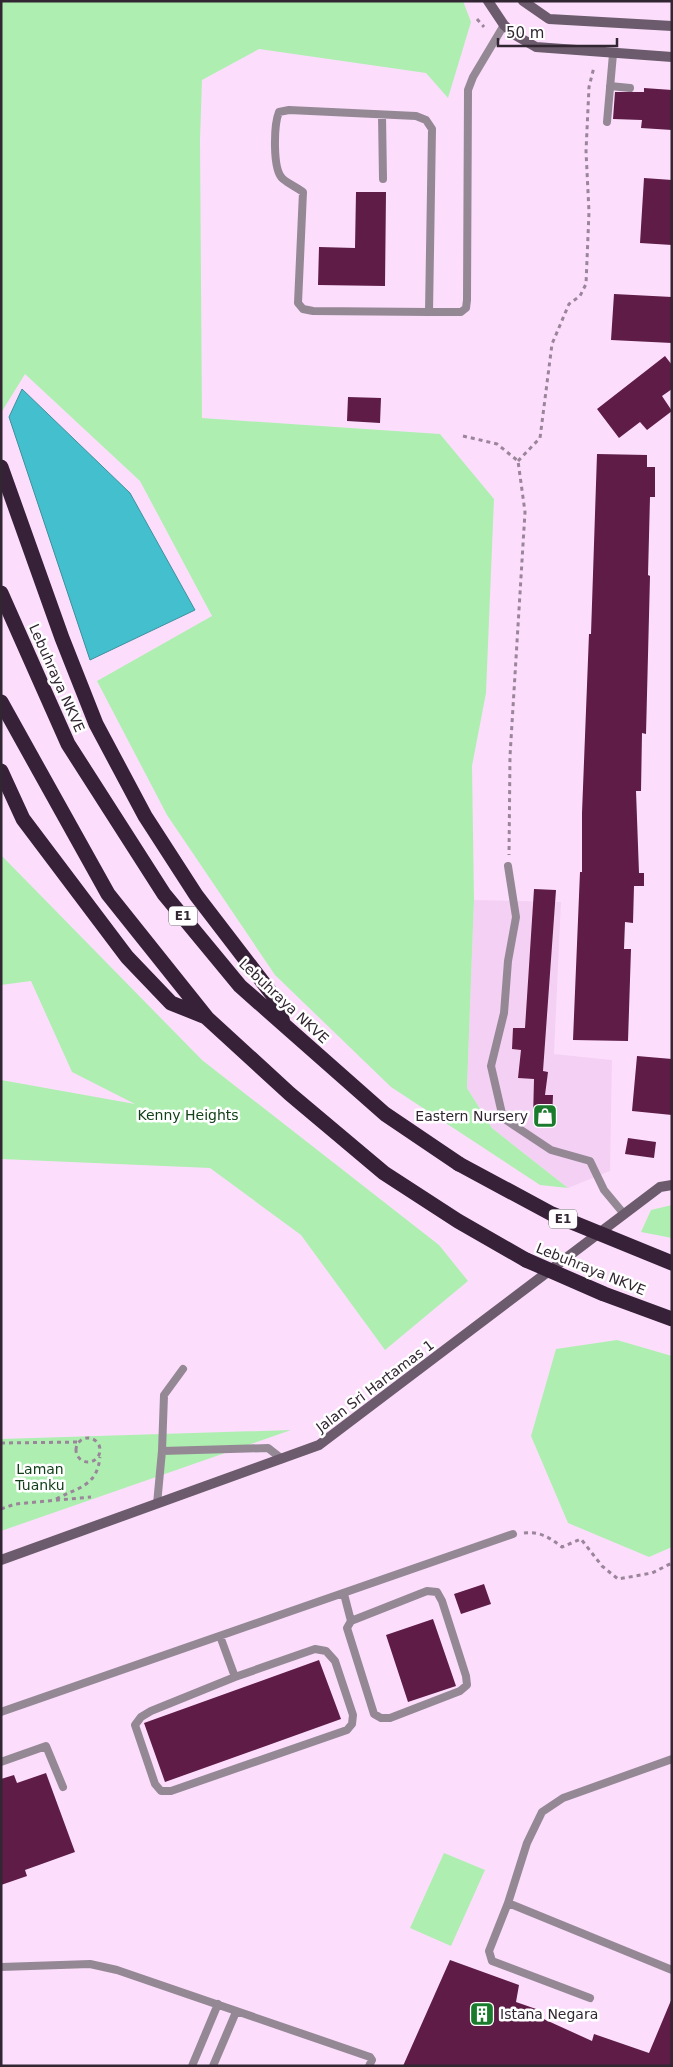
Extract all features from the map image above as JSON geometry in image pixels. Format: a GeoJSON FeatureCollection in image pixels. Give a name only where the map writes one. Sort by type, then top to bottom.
{"type":"FeatureCollection","features":[{"type":"Feature","properties":{"kind":"highway"},"geometry":{"type":"LineString","coordinates":[[1,467],[62,638],[96,724],[145,816],[196,895],[278,1002],[283,1023]]}},
{"type":"Feature","properties":{"kind":"highway","name":"Lebuhraya NKVE"},"geometry":{"type":"LineString","coordinates":[[1,593],[68,744],[164,894],[240,986],[386,1114],[459,1164],[552,1214],[672,1263]]}},
{"type":"Feature","properties":{"kind":"highway","name":"Lebuhraya NKVE"},"geometry":{"type":"LineString","coordinates":[[1,702],[108,894],[207,1018],[290,1094],[384,1173],[458,1221],[526,1260],[604,1294],[672,1319]]}},
{"type":"Feature","properties":{"kind":"highway"},"geometry":{"type":"LineString","coordinates":[[1,772],[23,819],[126,957],[171,1003],[207,1018]]}},
{"type":"Feature","properties":{"kind":"street"},"geometry":{"type":"LineString","coordinates":[[488,1],[504,25],[515,36],[536,47],[672,57]]}},
{"type":"Feature","properties":{"kind":"street"},"geometry":{"type":"LineString","coordinates":[[524,2],[549,19],[672,26]]}},
{"type":"Feature","properties":{"kind":"street","name":"Jalan Sri Hartamas 1"},"geometry":{"type":"LineString","coordinates":[[1,1560],[320,1445],[660,1187],[672,1185]]}},
{"type":"Feature","properties":{"kind":"lane"},"geometry":{"type":"LineString","coordinates":[[429,312],[432,129],[426,120],[416,116],[289,110],[279,112],[275,122],[276,168],[282,178],[292,183],[302,192],[298,303],[303,310],[313,311],[429,312],[461,312],[466,308],[467,300],[468,90],[504,25]]}},
{"type":"Feature","properties":{"kind":"lane"},"geometry":{"type":"LineString","coordinates":[[607,122],[613,54]]}},
{"type":"Feature","properties":{"kind":"lane"},"geometry":{"type":"LineString","coordinates":[[610,86],[630,88]]}},
{"type":"Feature","properties":{"kind":"lane"},"geometry":{"type":"LineString","coordinates":[[382,115],[383,179]]}},
{"type":"Feature","properties":{"kind":"lane"},"geometry":{"type":"LineString","coordinates":[[508,866],[516,916],[508,961],[504,1012],[491,1066],[503,1118],[551,1150],[590,1161],[604,1190],[624,1214]]}},
{"type":"Feature","properties":{"kind":"lane"},"geometry":{"type":"LineString","coordinates":[[157,1504],[162,1451],[164,1396],[183,1369]]}},
{"type":"Feature","properties":{"kind":"lane"},"geometry":{"type":"LineString","coordinates":[[162,1451],[268,1448],[282,1459]]}},
{"type":"Feature","properties":{"kind":"lane"},"geometry":{"type":"LineString","coordinates":[[1,1712],[513,1534]]}},
{"type":"Feature","properties":{"kind":"lane"},"geometry":{"type":"LineString","coordinates":[[344,1594],[351,1621],[347,1628],[374,1714],[381,1718],[390,1718],[460,1691],[467,1685],[466,1676],[442,1601],[437,1592],[427,1591],[351,1621]]}},
{"type":"Feature","properties":{"kind":"lane"},"geometry":{"type":"LineString","coordinates":[[220,1636],[235,1677]]}},
{"type":"Feature","properties":{"kind":"lane"},"geometry":{"type":"LineString","coordinates":[[315,1649],[326,1651],[335,1660],[353,1715],[352,1724],[347,1730],[171,1790],[161,1790],[155,1784],[135,1725],[141,1717],[151,1711],[235,1677],[315,1649]]}},
{"type":"Feature","properties":{"kind":"lane"},"geometry":{"type":"LineString","coordinates":[[1,1762],[46,1746],[63,1787]]}},
{"type":"Feature","properties":{"kind":"lane"},"geometry":{"type":"LineString","coordinates":[[590,1998],[492,1961],[489,1951],[508,1903],[527,1843],[542,1812],[563,1798],[672,1760]]}},
{"type":"Feature","properties":{"kind":"lane"},"geometry":{"type":"LineString","coordinates":[[508,1903],[672,1970]]}},
{"type":"Feature","properties":{"kind":"lane"},"geometry":{"type":"LineString","coordinates":[[1,1967],[90,1964],[117,1970],[370,2057],[372,2060],[369,2066]]}},
{"type":"Feature","properties":{"kind":"lane"},"geometry":{"type":"LineString","coordinates":[[192,2066],[218,2004]]}},
{"type":"Feature","properties":{"kind":"lane"},"geometry":{"type":"LineString","coordinates":[[213,2066],[236,2012]]}},
{"type":"Feature","properties":{"kind":"path"},"geometry":{"type":"LineString","coordinates":[[477,19],[484,27]]}},
{"type":"Feature","properties":{"kind":"path"},"geometry":{"type":"LineString","coordinates":[[518,461],[540,438],[552,344],[570,304],[580,296],[586,284],[589,212],[586,151],[589,87],[594,67]]}},
{"type":"Feature","properties":{"kind":"path"},"geometry":{"type":"LineString","coordinates":[[463,436],[497,444],[518,461],[525,512],[510,756],[508,866]]}},
{"type":"Feature","properties":{"kind":"path"},"geometry":{"type":"LineString","coordinates":[[1,1443],[79,1442],[86,1438],[94,1440],[100,1445],[98,1471],[90,1482],[53,1500]]}},
{"type":"Feature","properties":{"kind":"path"},"geometry":{"type":"LineString","coordinates":[[79,1442],[77,1454],[81,1460],[92,1462],[100,1453]]}},
{"type":"Feature","properties":{"kind":"path"},"geometry":{"type":"LineString","coordinates":[[1,1509],[15,1504],[91,1497]]}},
{"type":"Feature","properties":{"kind":"path"},"geometry":{"type":"LineString","coordinates":[[513,1534],[534,1532],[548,1537],[562,1547],[581,1540],[602,1566],[618,1579],[652,1573],[672,1564]]}},
{"type":"Feature","properties":{"kind":"shaded area"},"geometry":{"type":"Polygon","coordinates":[[[474,900],[561,902],[554,1054],[612,1060],[610,1171],[568,1188],[492,1128],[467,1088],[474,900]]]}},
{"type":"Feature","properties":{"kind":"green space"},"geometry":{"type":"Polygon","coordinates":[[[1,1],[463,1],[471,22],[448,98],[426,73],[259,49],[202,80],[200,140],[202,418],[440,434],[494,499],[486,693],[472,766],[474,900],[467,1088],[492,1128],[568,1188],[540,1185],[391,1087],[275,975],[167,815],[97,681],[212,616],[140,481],[25,374],[1,413],[1,1]]]}},
{"type":"Feature","properties":{"kind":"green space","name":"Kenny Heights"},"geometry":{"type":"Polygon","coordinates":[[[1,855],[202,1060],[439,1245],[468,1281],[385,1350],[301,1235],[210,1168],[1,1159],[1,1080],[135,1104],[72,1072],[31,981],[1,985],[1,855]]]}},
{"type":"Feature","properties":{"kind":"green space"},"geometry":{"type":"Polygon","coordinates":[[[672,1205],[672,1238],[641,1232],[651,1210],[672,1205]]]}},
{"type":"Feature","properties":{"kind":"green space"},"geometry":{"type":"Polygon","coordinates":[[[617,1340],[672,1356],[672,1547],[649,1557],[568,1523],[531,1436],[556,1349],[617,1340]]]}},
{"type":"Feature","properties":{"kind":"green space","name":"Laman Tuanku"},"geometry":{"type":"Polygon","coordinates":[[[291,1430],[1,1531],[1,1439],[291,1430]]]}},
{"type":"Feature","properties":{"kind":"green space"},"geometry":{"type":"Polygon","coordinates":[[[444,1853],[485,1870],[451,1946],[410,1928],[444,1853]]]}},
{"type":"Feature","properties":{"kind":"water"},"geometry":{"type":"Polygon","coordinates":[[[22,389],[130,493],[195,610],[90,660],[9,417],[22,389]]]}},
{"type":"Feature","properties":{"kind":"building"},"geometry":{"type":"Polygon","coordinates":[[[644,88],[672,90],[672,130],[641,128],[642,120],[613,119],[615,92],[644,92],[644,88]]]}},
{"type":"Feature","properties":{"kind":"building"},"geometry":{"type":"Polygon","coordinates":[[[644,178],[672,180],[672,245],[640,243],[644,178]]]}},
{"type":"Feature","properties":{"kind":"building"},"geometry":{"type":"Polygon","coordinates":[[[356,192],[386,192],[385,286],[318,285],[319,247],[355,248],[356,192]]]}},
{"type":"Feature","properties":{"kind":"building"},"geometry":{"type":"Polygon","coordinates":[[[614,294],[672,297],[672,343],[611,340],[614,294]]]}},
{"type":"Feature","properties":{"kind":"building"},"geometry":{"type":"Polygon","coordinates":[[[665,356],[672,365],[672,389],[662,396],[672,411],[647,430],[640,422],[619,438],[597,409],[665,356]]]}},
{"type":"Feature","properties":{"kind":"building"},"geometry":{"type":"Polygon","coordinates":[[[348,397],[381,398],[380,423],[347,421],[348,397]]]}},
{"type":"Feature","properties":{"kind":"building"},"geometry":{"type":"Polygon","coordinates":[[[597,454],[647,455],[647,467],[655,467],[655,497],[650,497],[646,734],[642,733],[641,791],[636,791],[639,873],[644,873],[644,886],[634,886],[633,923],[625,922],[624,949],[631,949],[628,1041],[573,1040],[580,872],[582,872],[582,813],[589,634],[591,634],[597,454]]]}},
{"type":"Feature","properties":{"kind":"building"},"geometry":{"type":"Polygon","coordinates":[[[534,889],[556,890],[543,1071],[548,1072],[545,1095],[553,1095],[552,1120],[533,1119],[534,1079],[518,1078],[521,1050],[512,1049],[513,1028],[525,1028],[534,889]]]}},
{"type":"Feature","properties":{"kind":"building"},"geometry":{"type":"Polygon","coordinates":[[[637,1056],[672,1059],[672,1115],[632,1111],[637,1056]]]}},
{"type":"Feature","properties":{"kind":"building"},"geometry":{"type":"Polygon","coordinates":[[[628,1138],[656,1142],[654,1158],[625,1154],[628,1138]]]}},
{"type":"Feature","properties":{"kind":"building"},"geometry":{"type":"Polygon","coordinates":[[[484,1584],[491,1604],[461,1614],[454,1594],[484,1584]]]}},
{"type":"Feature","properties":{"kind":"building"},"geometry":{"type":"Polygon","coordinates":[[[433,1619],[456,1686],[408,1702],[386,1635],[433,1619]]]}},
{"type":"Feature","properties":{"kind":"building"},"geometry":{"type":"Polygon","coordinates":[[[319,1660],[341,1719],[165,1782],[144,1723],[319,1660]]]}},
{"type":"Feature","properties":{"kind":"building"},"geometry":{"type":"Polygon","coordinates":[[[46,1773],[75,1852],[25,1870],[27,1876],[1,1885],[1,1779],[14,1775],[17,1783],[46,1773]]]}},
{"type":"Feature","properties":{"kind":"building","name":"Istana Negara"},"geometry":{"type":"Polygon","coordinates":[[[450,1960],[519,1985],[516,2002],[539,2010],[537,2016],[592,2041],[594,2034],[649,2053],[672,1998],[672,2066],[403,2066],[450,1960]]]}},
{"type":"Feature","properties":{"kind":"place","name":"Eastern Nursery"},"geometry":{"type":"Point","coordinates":[545,1116]}},
{"type":"Feature","properties":{"kind":"place","name":"Istana Negara"},"geometry":{"type":"Point","coordinates":[482,2014]}}]}
